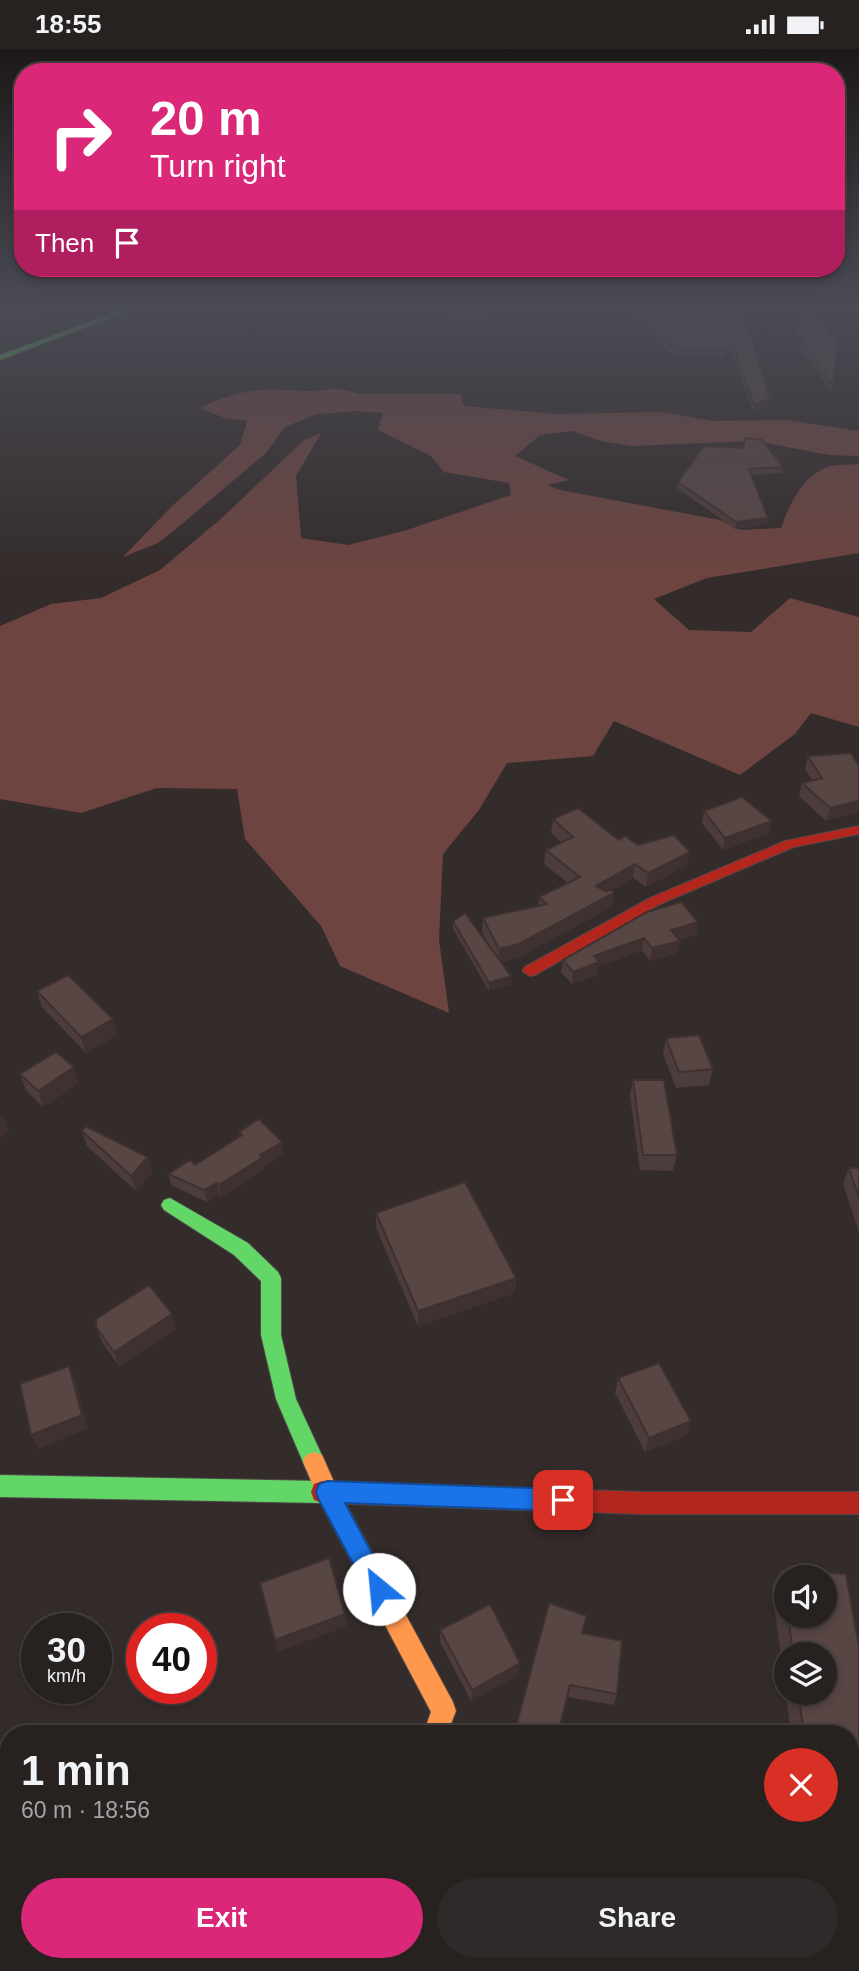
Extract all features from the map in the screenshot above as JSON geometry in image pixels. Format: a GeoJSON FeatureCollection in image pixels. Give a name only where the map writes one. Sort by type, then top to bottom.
{"type":"FeatureCollection","features":[{"type":"Feature","properties":{"kind":"street"},"geometry":{"type":"LineString","coordinates":[[530,971],[654,901],[790,844],[859,830]]}},
{"type":"Feature","properties":{"kind":"street"},"geometry":{"type":"LineString","coordinates":[[170,1205],[241,1249],[271,1278],[271,1335],[286,1399],[327,1492],[444,1711],[439,1725]]}},
{"type":"Feature","properties":{"kind":"street"},"geometry":{"type":"LineString","coordinates":[[0,1486],[327,1492],[642,1503],[859,1503]]}},
{"type":"Feature","properties":{"kind":"shaded area"},"geometry":{"type":"Polygon","coordinates":[[[460,395],[464,406],[555,414],[660,412],[713,421],[787,420],[859,431],[859,456],[829,455],[756,441],[632,446],[600,441],[573,431],[540,435],[515,456],[569,480],[547,485],[560,490],[720,520],[741,530],[781,528],[793,500],[813,476],[831,466],[859,464],[859,553],[707,578],[654,599],[689,630],[751,632],[790,598],[859,617],[859,727],[811,713],[795,734],[740,775],[614,721],[593,756],[507,763],[479,810],[443,854],[439,940],[449,1013],[340,966],[321,926],[245,839],[237,789],[157,788],[81,813],[0,799],[0,626],[51,604],[101,598],[160,570],[224,516],[304,440],[321,433],[296,476],[301,538],[348,545],[407,530],[511,495],[509,483],[444,472],[431,456],[378,430],[383,413],[356,411],[317,414],[285,427],[266,453],[158,543],[123,557],[171,507],[240,445],[247,421],[225,418],[199,408],[230,396],[460,395]]]}},
{"type":"Feature","properties":{"kind":"building"},"geometry":{"type":"Polygon","coordinates":[[[751,395],[769,395],[770,399],[754,404],[751,395]]]}},
{"type":"Feature","properties":{"kind":"building"},"geometry":{"type":"Polygon","coordinates":[[[745,438],[762,440],[783,467],[749,469],[768,518],[736,522],[678,482],[704,446],[743,448],[745,438]]]}},
{"type":"Feature","properties":{"kind":"building"},"geometry":{"type":"Polygon","coordinates":[[[851,753],[859,766],[859,801],[830,808],[802,783],[822,778],[808,756],[851,753]]]}},
{"type":"Feature","properties":{"kind":"building"},"geometry":{"type":"Polygon","coordinates":[[[742,797],[772,821],[725,838],[704,811],[742,797]]]}},
{"type":"Feature","properties":{"kind":"building"},"geometry":{"type":"Polygon","coordinates":[[[578,808],[619,840],[625,836],[638,845],[674,835],[690,852],[648,873],[635,864],[596,886],[614,893],[519,944],[499,949],[483,918],[547,904],[539,897],[580,877],[546,850],[573,837],[553,819],[578,808]]]}},
{"type":"Feature","properties":{"kind":"building"},"geometry":{"type":"Polygon","coordinates":[[[681,902],[698,922],[671,930],[680,941],[652,948],[644,938],[594,956],[599,962],[573,972],[563,960],[647,912],[681,902]]]}},
{"type":"Feature","properties":{"kind":"building"},"geometry":{"type":"Polygon","coordinates":[[[465,913],[511,976],[489,983],[453,921],[465,913]]]}},
{"type":"Feature","properties":{"kind":"building"},"geometry":{"type":"Polygon","coordinates":[[[68,975],[113,1019],[81,1037],[37,991],[68,975]]]}},
{"type":"Feature","properties":{"kind":"building"},"geometry":{"type":"Polygon","coordinates":[[[699,1035],[713,1069],[679,1072],[666,1038],[699,1035]]]}},
{"type":"Feature","properties":{"kind":"building"},"geometry":{"type":"Polygon","coordinates":[[[56,1052],[74,1067],[38,1091],[20,1074],[56,1052]]]}},
{"type":"Feature","properties":{"kind":"building"},"geometry":{"type":"Polygon","coordinates":[[[633,1080],[664,1080],[677,1155],[643,1155],[633,1080]]]}},
{"type":"Feature","properties":{"kind":"building"},"geometry":{"type":"Polygon","coordinates":[[[259,1119],[282,1142],[219,1185],[217,1183],[204,1190],[168,1174],[190,1160],[195,1165],[242,1135],[239,1132],[259,1119]]]}},
{"type":"Feature","properties":{"kind":"building"},"geometry":{"type":"Polygon","coordinates":[[[85,1126],[148,1157],[131,1176],[82,1131],[85,1126]]]}},
{"type":"Feature","properties":{"kind":"building"},"geometry":{"type":"Polygon","coordinates":[[[849,1168],[859,1168],[859,1198],[849,1168]]]}},
{"type":"Feature","properties":{"kind":"building"},"geometry":{"type":"Polygon","coordinates":[[[465,1182],[516,1278],[418,1311],[376,1213],[465,1182]]]}},
{"type":"Feature","properties":{"kind":"building"},"geometry":{"type":"Polygon","coordinates":[[[149,1285],[172,1314],[114,1352],[96,1327],[96,1319],[149,1285]]]}},
{"type":"Feature","properties":{"kind":"building"},"geometry":{"type":"Polygon","coordinates":[[[659,1363],[691,1421],[649,1438],[618,1378],[659,1363]]]}},
{"type":"Feature","properties":{"kind":"building"},"geometry":{"type":"Polygon","coordinates":[[[69,1366],[82,1415],[31,1435],[20,1384],[69,1366]]]}},
{"type":"Feature","properties":{"kind":"building"},"geometry":{"type":"Polygon","coordinates":[[[329,1558],[345,1614],[275,1640],[260,1583],[329,1558]]]}},
{"type":"Feature","properties":{"kind":"building"},"geometry":{"type":"Polygon","coordinates":[[[837,1573],[846,1574],[859,1647],[859,1725],[803,1725],[800,1705],[837,1705],[837,1642],[791,1642],[790,1628],[837,1628],[837,1573]]]}},
{"type":"Feature","properties":{"kind":"building"},"geometry":{"type":"Polygon","coordinates":[[[549,1603],[587,1616],[582,1633],[622,1641],[617,1694],[570,1685],[560,1725],[516,1725],[549,1603]]]}},
{"type":"Feature","properties":{"kind":"building"},"geometry":{"type":"Polygon","coordinates":[[[490,1604],[520,1663],[472,1690],[440,1630],[490,1604]]]}},
{"type":"Feature","properties":{"kind":"traffic: fast"},"geometry":{"type":"LineString","coordinates":[[170,1205],[241,1249],[271,1278],[271,1335],[286,1399],[314,1462]]}},
{"type":"Feature","properties":{"kind":"traffic: fast"},"geometry":{"type":"LineString","coordinates":[[0,1486],[322,1492]]}},
{"type":"Feature","properties":{"kind":"traffic: slow"},"geometry":{"type":"LineString","coordinates":[[314,1462],[327,1492],[444,1711],[439,1725]]}},
{"type":"Feature","properties":{"kind":"traffic: jam"},"geometry":{"type":"LineString","coordinates":[[530,971],[655,901],[790,844],[859,830]]}},
{"type":"Feature","properties":{"kind":"traffic: jam"},"geometry":{"type":"LineString","coordinates":[[322,1492],[642,1503],[859,1503]]}},
{"type":"Feature","properties":{"kind":"route"},"geometry":{"type":"LineString","coordinates":[[379,1589],[327,1492],[563,1500]]}}]}
